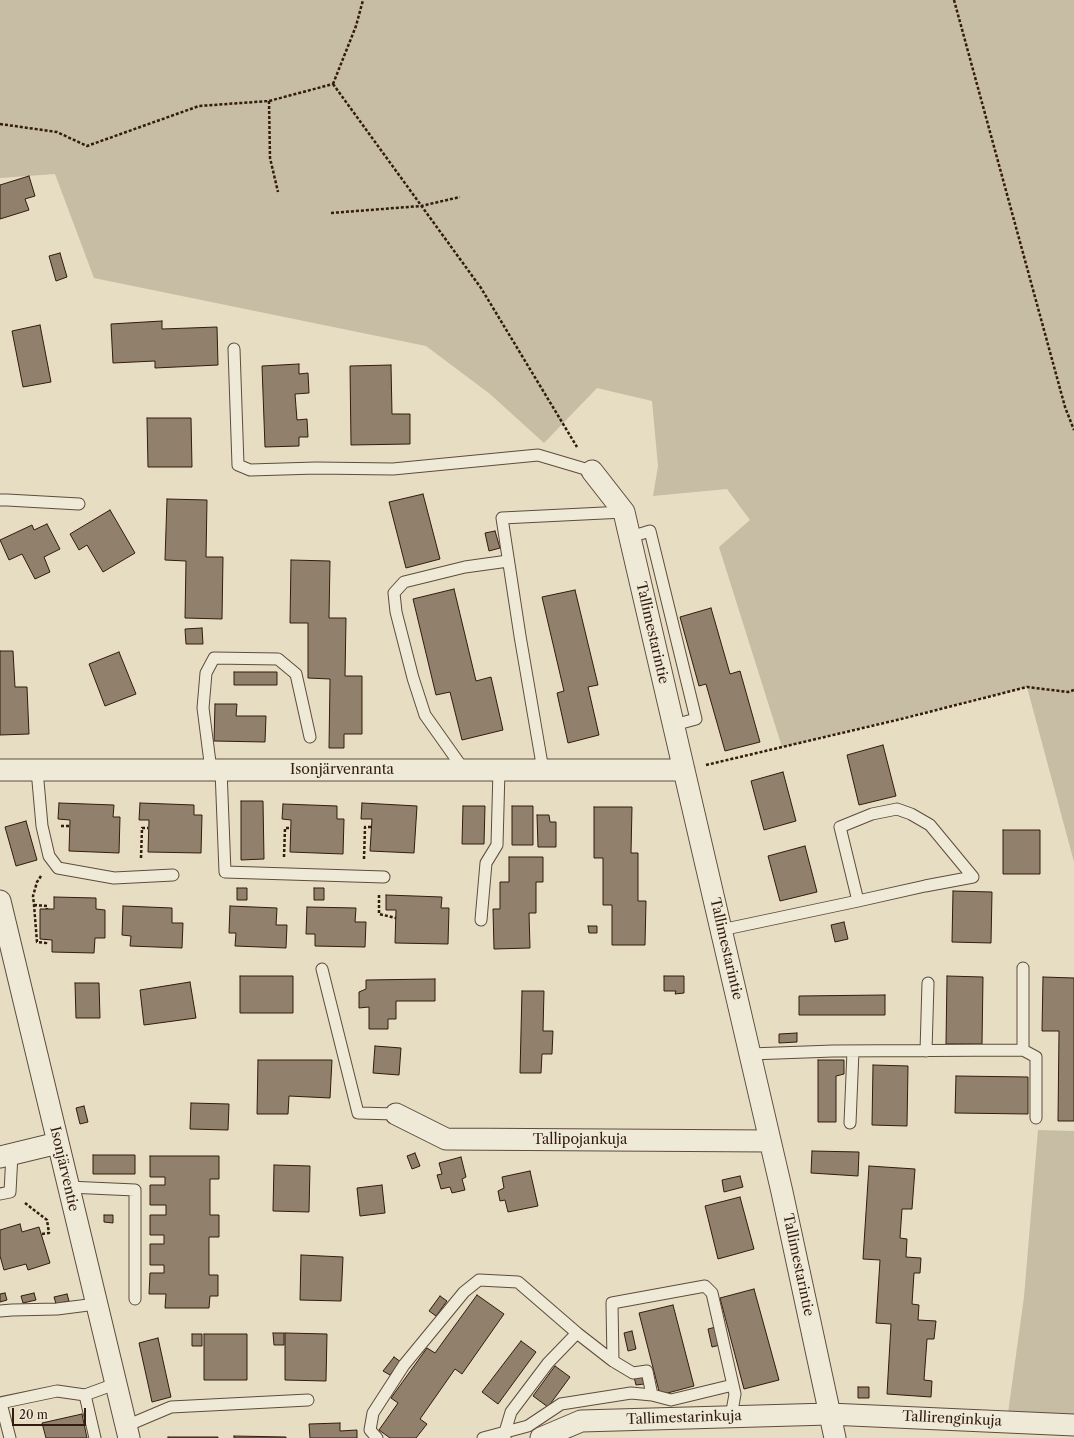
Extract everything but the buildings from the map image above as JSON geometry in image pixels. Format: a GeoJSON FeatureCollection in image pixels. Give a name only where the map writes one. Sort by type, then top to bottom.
{"type":"FeatureCollection","features":[{"type":"Feature","properties":{"kind":"street","name":"Tallimestarintie"},"geometry":{"type":"LineString","coordinates":[[592,471],[624,512],[770,1141],[835,1438]]}},
{"type":"Feature","properties":{"kind":"street","name":"Isonjärvenranta"},"geometry":{"type":"LineString","coordinates":[[0,770],[684,770]]}},
{"type":"Feature","properties":{"kind":"street","name":"Isonjärventie"},"geometry":{"type":"LineString","coordinates":[[0,901],[127,1432]]}},
{"type":"Feature","properties":{"kind":"street","name":"Tallipojankuja"},"geometry":{"type":"LineString","coordinates":[[396,1114],[446,1139],[770,1141]]}},
{"type":"Feature","properties":{"kind":"street"},"geometry":{"type":"LineString","coordinates":[[6,1156],[58,1144]]}},
{"type":"Feature","properties":{"kind":"street","name":"Tallimestarinkuja"},"geometry":{"type":"LineString","coordinates":[[541,1438],[581,1421],[829,1414]]}},
{"type":"Feature","properties":{"kind":"street","name":"Tallirenginkuja"},"geometry":{"type":"LineString","coordinates":[[829,1414],[1074,1425]]}},
{"type":"Feature","properties":{"kind":"lane"},"geometry":{"type":"LineString","coordinates":[[234,349],[238,465],[250,470],[316,468],[393,469],[538,455],[592,471]]}},
{"type":"Feature","properties":{"kind":"lane"},"geometry":{"type":"LineString","coordinates":[[0,500],[78,504]]}},
{"type":"Feature","properties":{"kind":"lane"},"geometry":{"type":"LineString","coordinates":[[543,770],[502,518],[624,512]]}},
{"type":"Feature","properties":{"kind":"lane"},"geometry":{"type":"LineString","coordinates":[[464,770],[425,715],[413,678],[396,612],[394,593],[404,582],[465,567],[508,561]]}},
{"type":"Feature","properties":{"kind":"lane"},"geometry":{"type":"LineString","coordinates":[[310,737],[296,674],[278,659],[214,658],[206,674],[203,708],[216,770],[225,872],[382,876]]}},
{"type":"Feature","properties":{"kind":"lane"},"geometry":{"type":"LineString","coordinates":[[37,770],[42,826],[49,856],[58,868],[114,878],[173,875]]}},
{"type":"Feature","properties":{"kind":"lane"},"geometry":{"type":"LineString","coordinates":[[481,920],[486,864],[497,845],[499,770]]}},
{"type":"Feature","properties":{"kind":"lane"},"geometry":{"type":"LineString","coordinates":[[721,930],[973,877],[930,826],[911,814],[897,809],[872,814],[840,827],[858,901]]}},
{"type":"Feature","properties":{"kind":"lane"},"geometry":{"type":"LineString","coordinates":[[322,968],[358,1113],[396,1114]]}},
{"type":"Feature","properties":{"kind":"lane"},"geometry":{"type":"LineString","coordinates":[[1023,968],[1023,1050]]}},
{"type":"Feature","properties":{"kind":"lane"},"geometry":{"type":"LineString","coordinates":[[926,1050],[928,983]]}},
{"type":"Feature","properties":{"kind":"lane"},"geometry":{"type":"LineString","coordinates":[[750,1054],[853,1051],[1023,1050],[1036,1057],[1036,1118]]}},
{"type":"Feature","properties":{"kind":"lane"},"geometry":{"type":"LineString","coordinates":[[850,1123],[853,1051]]}},
{"type":"Feature","properties":{"kind":"lane"},"geometry":{"type":"LineString","coordinates":[[5,1193],[6,1156]]}},
{"type":"Feature","properties":{"kind":"lane"},"geometry":{"type":"LineString","coordinates":[[68,1186],[135,1190],[135,1299]]}},
{"type":"Feature","properties":{"kind":"lane"},"geometry":{"type":"LineString","coordinates":[[377,1438],[370,1430],[374,1413],[404,1365],[464,1292],[479,1280],[518,1282],[577,1333],[613,1361],[633,1373],[647,1371],[652,1395]]}},
{"type":"Feature","properties":{"kind":"lane"},"geometry":{"type":"LineString","coordinates":[[613,1361],[612,1303],[705,1286],[712,1293],[735,1394],[731,1417]]}},
{"type":"Feature","properties":{"kind":"lane"},"geometry":{"type":"LineString","coordinates":[[0,1311],[57,1309],[96,1304]]}},
{"type":"Feature","properties":{"kind":"lane"},"geometry":{"type":"LineString","coordinates":[[505,1435],[511,1412],[548,1363],[577,1333]]}},
{"type":"Feature","properties":{"kind":"lane"},"geometry":{"type":"LineString","coordinates":[[10,1438],[0,1403],[57,1391],[85,1395],[116,1384]]}},
{"type":"Feature","properties":{"kind":"lane"},"geometry":{"type":"LineString","coordinates":[[483,1438],[505,1435],[528,1426],[561,1404],[631,1393],[652,1395],[671,1400],[733,1384]]}},
{"type":"Feature","properties":{"kind":"lane"},"geometry":{"type":"LineString","coordinates":[[85,1395],[95,1438]]}},
{"type":"Feature","properties":{"kind":"lane"},"geometry":{"type":"LineString","coordinates":[[127,1432],[171,1407],[308,1400]]}},
{"type":"Feature","properties":{"kind":"path"},"geometry":{"type":"LineString","coordinates":[[333,84],[356,26],[363,0]]}},
{"type":"Feature","properties":{"kind":"path"},"geometry":{"type":"LineString","coordinates":[[954,0],[1065,407],[1074,430]]}},
{"type":"Feature","properties":{"kind":"path"},"geometry":{"type":"LineString","coordinates":[[0,124],[58,132],[87,146],[199,106],[269,100],[333,84]]}},
{"type":"Feature","properties":{"kind":"path"},"geometry":{"type":"LineString","coordinates":[[333,84],[481,288],[592,471]]}},
{"type":"Feature","properties":{"kind":"path"},"geometry":{"type":"LineString","coordinates":[[269,100],[270,158],[278,192]]}},
{"type":"Feature","properties":{"kind":"path"},"geometry":{"type":"LineString","coordinates":[[331,213],[421,206],[460,197]]}},
{"type":"Feature","properties":{"kind":"path"},"geometry":{"type":"LineString","coordinates":[[684,770],[901,719],[1028,687],[1068,692],[1074,690]]}},
{"type":"Feature","properties":{"kind":"path"},"geometry":{"type":"LineString","coordinates":[[363,876],[365,827],[372,827]]}},
{"type":"Feature","properties":{"kind":"path"},"geometry":{"type":"LineString","coordinates":[[140,877],[142,828],[148,828]]}},
{"type":"Feature","properties":{"kind":"path"},"geometry":{"type":"LineString","coordinates":[[283,874],[285,828],[291,828]]}},
{"type":"Feature","properties":{"kind":"path"},"geometry":{"type":"LineString","coordinates":[[46,939],[46,943],[37,942],[33,896],[37,882],[52,860]]}},
{"type":"Feature","properties":{"kind":"path"},"geometry":{"type":"LineString","coordinates":[[382,876],[379,914],[396,918]]}},
{"type":"Feature","properties":{"kind":"path"},"geometry":{"type":"LineString","coordinates":[[34,905],[46,906],[47,909]]}},
{"type":"Feature","properties":{"kind":"path"},"geometry":{"type":"LineString","coordinates":[[5,1193],[47,1220],[49,1233],[42,1234]]}},
{"type":"Feature","properties":{"kind":"shaded area"},"geometry":{"type":"Polygon","coordinates":[[[0,0],[1074,0],[1074,862],[1027,687],[782,747],[719,547],[750,520],[727,489],[653,496],[658,466],[652,401],[597,388],[544,443],[490,394],[426,346],[94,278],[55,174],[0,178],[0,0]]]}},
{"type":"Feature","properties":{"kind":"shaded area"},"geometry":{"type":"Polygon","coordinates":[[[1038,1130],[1074,1131],[1074,1417],[1008,1413],[1024,1297],[1038,1130]]]}}]}
